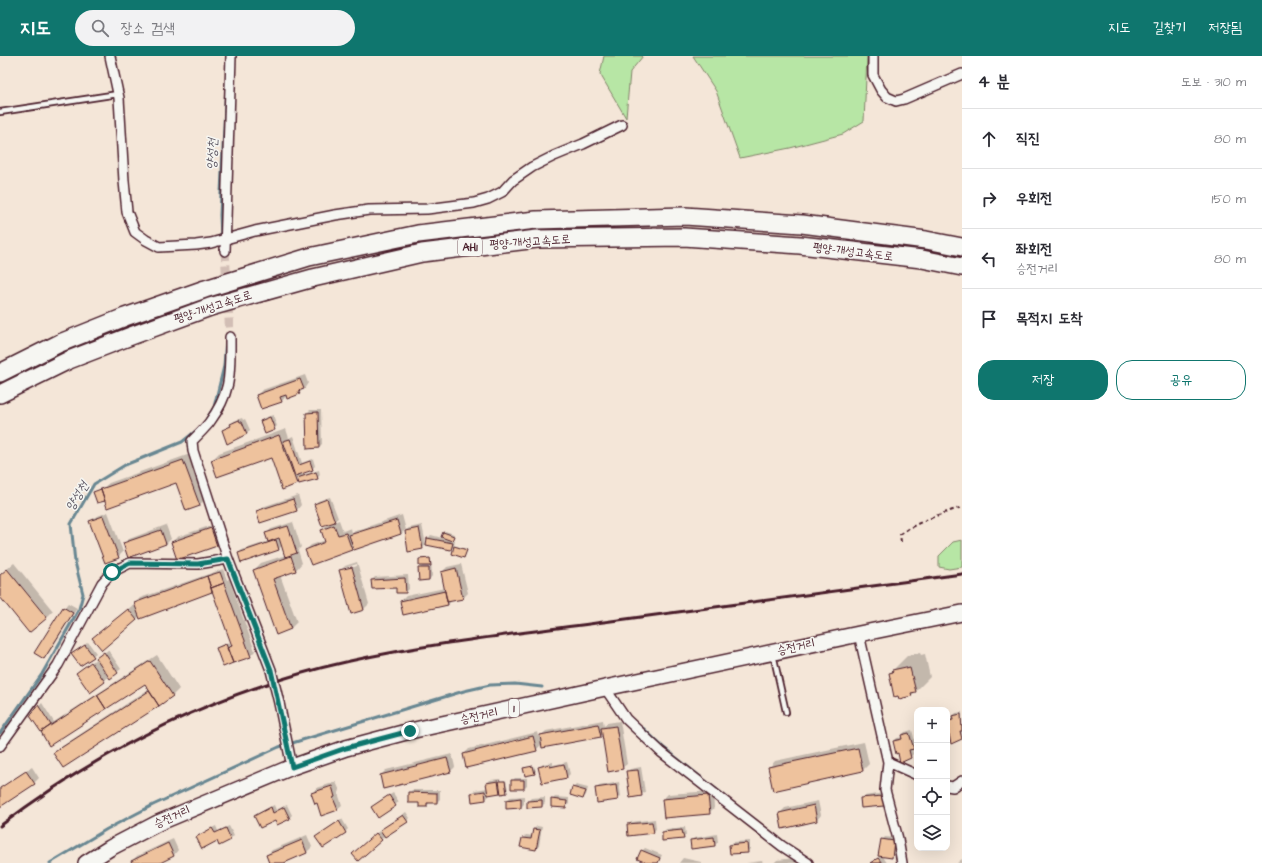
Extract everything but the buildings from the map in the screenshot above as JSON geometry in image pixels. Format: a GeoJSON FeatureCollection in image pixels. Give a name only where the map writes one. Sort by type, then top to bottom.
{"type":"FeatureCollection","features":[{"type":"Feature","properties":{"kind":"highway","name":"평양-개성고속도로"},"geometry":{"type":"LineString","coordinates":[[0,372],[60,343],[125,317],[205,288],[309,257],[418,234],[536,220],[685,216],[802,224],[926,240],[962,247]]}},
{"type":"Feature","properties":{"kind":"highway","name":"평양-개성고속도로"},"geometry":{"type":"LineString","coordinates":[[0,394],[69,360],[210,306],[313,278],[422,253],[538,239],[684,237],[800,245],[922,260],[962,267]]}},
{"type":"Feature","properties":{"kind":"main road","name":"승전거리"},"geometry":{"type":"LineString","coordinates":[[86,863],[110,848],[158,823],[292,767],[346,748],[410,731],[605,688],[962,613]]}},
{"type":"Feature","properties":{"kind":"street"},"geometry":{"type":"LineString","coordinates":[[110,56],[118,94],[127,212],[135,232],[159,247],[196,245],[255,231],[335,215],[370,210],[427,209],[488,199],[502,192],[513,180],[532,167],[622,126]]}},
{"type":"Feature","properties":{"kind":"street"},"geometry":{"type":"LineString","coordinates":[[225,252],[224,239],[231,56]]}},
{"type":"Feature","properties":{"kind":"street"},"geometry":{"type":"LineString","coordinates":[[873,56],[873,75],[881,90],[887,97],[896,101],[962,74]]}},
{"type":"Feature","properties":{"kind":"street"},"geometry":{"type":"LineString","coordinates":[[230,337],[230,377],[226,395],[208,424],[192,441],[193,451],[228,559],[271,670],[292,767]]}},
{"type":"Feature","properties":{"kind":"street"},"geometry":{"type":"LineString","coordinates":[[2,740],[58,665],[102,583],[112,572],[130,563],[198,564],[228,559]]}},
{"type":"Feature","properties":{"kind":"street"},"geometry":{"type":"LineString","coordinates":[[859,634],[888,762],[885,790],[898,839],[902,863]]}},
{"type":"Feature","properties":{"kind":"street"},"geometry":{"type":"LineString","coordinates":[[605,688],[626,719],[661,752],[782,846],[808,863]]}},
{"type":"Feature","properties":{"kind":"street"},"geometry":{"type":"LineString","coordinates":[[888,762],[914,774]]}},
{"type":"Feature","properties":{"kind":"street"},"geometry":{"type":"LineString","coordinates":[[950,787],[952,787],[962,781]]}},
{"type":"Feature","properties":{"kind":"lane"},"geometry":{"type":"LineString","coordinates":[[0,112],[118,94]]}},
{"type":"Feature","properties":{"kind":"lane"},"geometry":{"type":"LineString","coordinates":[[772,652],[786,712]]}},
{"type":"Feature","properties":{"kind":"path"},"geometry":{"type":"LineString","coordinates":[[901,542],[900,534],[910,527],[962,507]]}},
{"type":"Feature","properties":{"kind":"green space"},"geometry":{"type":"Polygon","coordinates":[[[604,56],[643,56],[630,72],[626,118],[600,74],[604,56]]]}},
{"type":"Feature","properties":{"kind":"green space"},"geometry":{"type":"Polygon","coordinates":[[[693,56],[867,56],[864,121],[843,134],[790,148],[740,158],[716,91],[693,56]]]}},
{"type":"Feature","properties":{"kind":"green space"},"geometry":{"type":"Polygon","coordinates":[[[962,540],[962,567],[949,569],[939,567],[939,556],[953,542],[962,540]]]}},
{"type":"Feature","properties":{"kind":"waterway","name":"양성천"},"geometry":{"type":"LineString","coordinates":[[221,238],[220,215],[226,82]]}},
{"type":"Feature","properties":{"kind":"waterway","name":"양성천"},"geometry":{"type":"LineString","coordinates":[[204,423],[214,407],[224,366],[226,337]]}},
{"type":"Feature","properties":{"kind":"waterway","name":"양성천"},"geometry":{"type":"LineString","coordinates":[[0,733],[42,674],[79,609],[83,594],[75,562],[71,524],[94,484],[125,465],[182,442],[197,430]]}},
{"type":"Feature","properties":{"kind":"waterway"},"geometry":{"type":"LineString","coordinates":[[50,863],[107,829],[153,805],[279,747],[464,691],[490,685],[515,684],[542,687]]}},
{"type":"Feature","properties":{"kind":"waterway"},"geometry":{"type":"LineString","coordinates":[[643,728],[664,748],[726,797]]}},
{"type":"Feature","properties":{"kind":"tunnel"},"geometry":{"type":"LineString","coordinates":[[225,251],[230,337]]}},
{"type":"Feature","properties":{"kind":"railway"},"geometry":{"type":"LineString","coordinates":[[0,826],[40,797],[81,771],[123,746],[166,724],[256,687],[303,673],[382,654],[447,643],[962,574]]}},
{"type":"Feature","properties":{"kind":"route"},"geometry":{"type":"LineString","coordinates":[[112,572],[130,563],[198,564],[228,559],[271,670],[292,767],[346,748],[410,731]]}}]}
